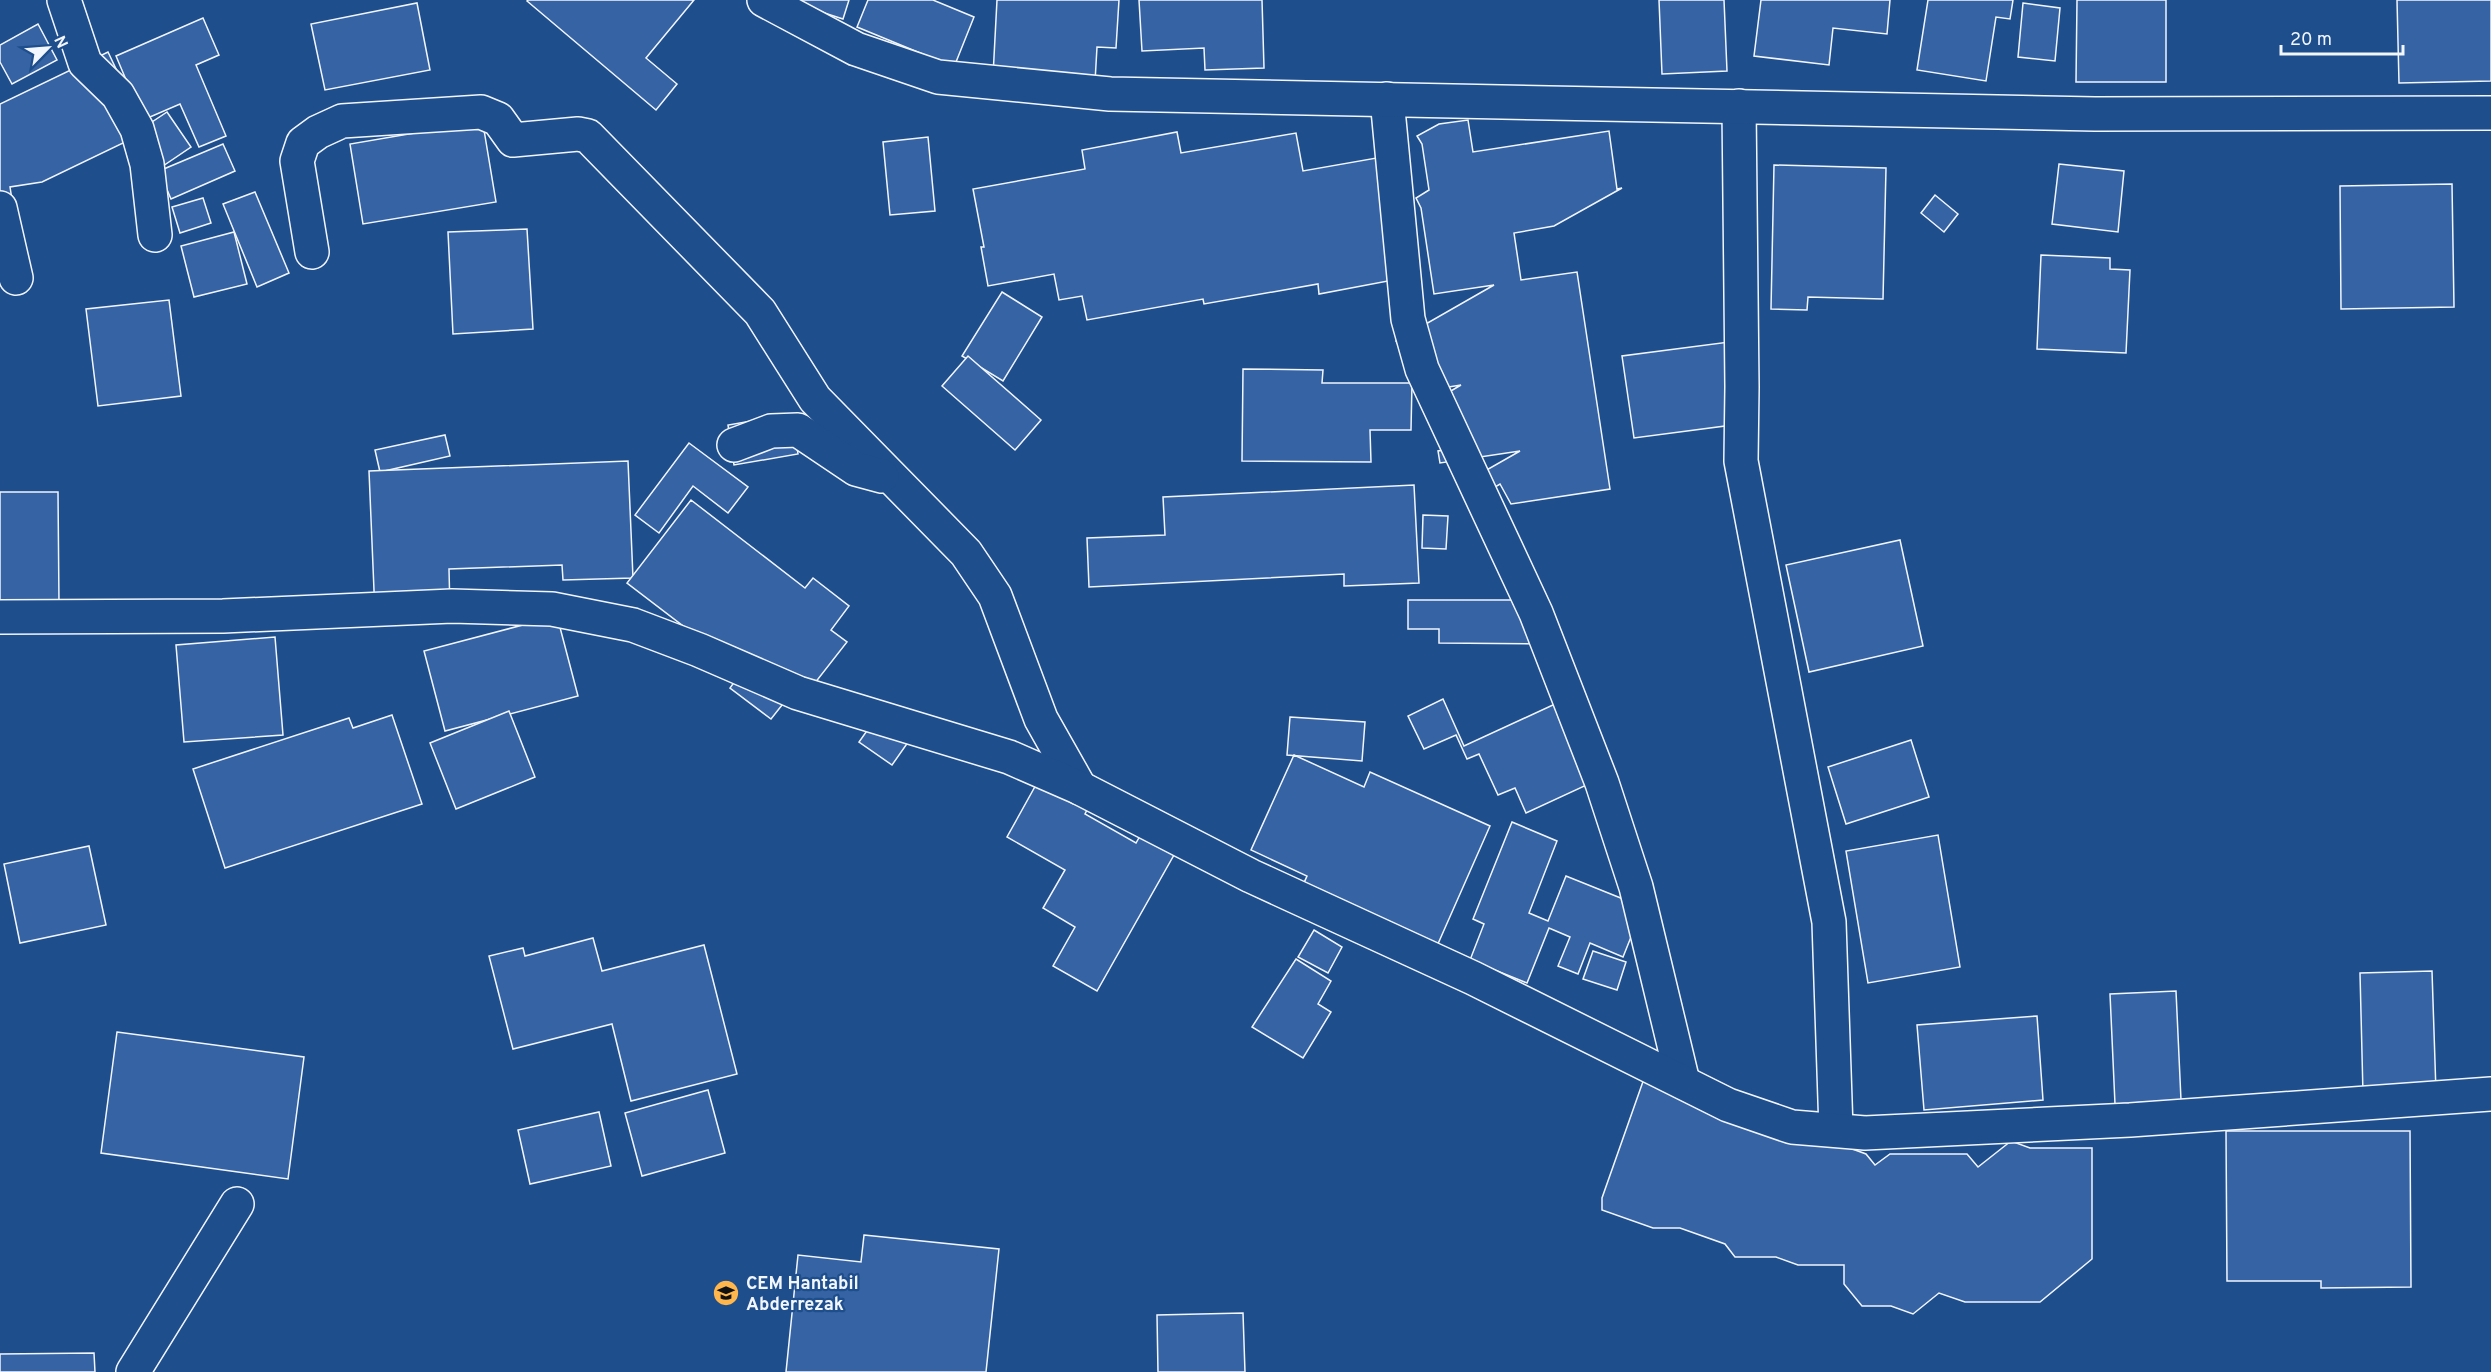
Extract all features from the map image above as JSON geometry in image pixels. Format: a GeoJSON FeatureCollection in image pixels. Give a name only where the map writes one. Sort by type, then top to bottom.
{"type":"FeatureCollection","features":[{"type":"Feature","properties":{"kind":"street"},"geometry":{"type":"LineString","coordinates":[[64,0],[85,63],[118,95],[137,129],[147,164],[154,235]]}},
{"type":"Feature","properties":{"kind":"street"},"geometry":{"type":"LineString","coordinates":[[764,0],[856,49],[938,77],[1110,94],[2096,114],[2491,112]]}},
{"type":"Feature","properties":{"kind":"street"},"geometry":{"type":"LineString","coordinates":[[1387,99],[1408,319],[1422,369],[1536,613],[1602,783],[1636,887],[1683,1082]]}},
{"type":"Feature","properties":{"kind":"street"},"geometry":{"type":"LineString","coordinates":[[1739,106],[1741,461],[1829,922],[1836,1130]]}},
{"type":"Feature","properties":{"kind":"street"},"geometry":{"type":"LineString","coordinates":[[312,252],[297,161],[303,143],[326,128],[342,122],[481,112],[498,119],[513,140],[578,134],[588,136],[760,312],[815,399],[966,553],[995,596],[1041,719],[1080,788]]}},
{"type":"Feature","properties":{"kind":"street"},"geometry":{"type":"LineString","coordinates":[[0,208],[16,278]]}},
{"type":"Feature","properties":{"kind":"street"},"geometry":{"type":"LineString","coordinates":[[734,445],[771,431],[798,430],[856,469],[893,479]]}},
{"type":"Feature","properties":{"kind":"street"},"geometry":{"type":"LineString","coordinates":[[0,617],[223,616],[452,606],[552,609],[633,625],[699,650],[798,693],[1009,757],[1080,788],[1251,876],[1473,978],[1728,1105],[1792,1127],[1865,1133],[2130,1120],[2491,1094]]}},
{"type":"Feature","properties":{"kind":"street"},"geometry":{"type":"LineString","coordinates":[[133,1372],[237,1204]]}},
{"type":"Feature","properties":{"kind":"building"},"geometry":{"type":"Polygon","coordinates":[[[528,0],[694,0],[646,58],[677,84],[656,110],[528,0]]]}},
{"type":"Feature","properties":{"kind":"building"},"geometry":{"type":"Polygon","coordinates":[[[784,0],[849,0],[843,19],[784,0]]]}},
{"type":"Feature","properties":{"kind":"building"},"geometry":{"type":"Polygon","coordinates":[[[868,0],[933,0],[974,17],[954,67],[857,27],[868,0]]]}},
{"type":"Feature","properties":{"kind":"building"},"geometry":{"type":"Polygon","coordinates":[[[997,0],[1119,0],[1116,48],[1097,47],[1095,82],[993,76],[997,0]]]}},
{"type":"Feature","properties":{"kind":"building"},"geometry":{"type":"Polygon","coordinates":[[[1139,0],[1262,0],[1264,68],[1205,70],[1204,48],[1142,51],[1139,0]]]}},
{"type":"Feature","properties":{"kind":"building"},"geometry":{"type":"Polygon","coordinates":[[[1659,0],[1724,0],[1727,71],[1662,74],[1659,0]]]}},
{"type":"Feature","properties":{"kind":"building"},"geometry":{"type":"Polygon","coordinates":[[[1761,0],[1890,0],[1887,34],[1833,28],[1829,65],[1754,56],[1761,0]]]}},
{"type":"Feature","properties":{"kind":"building"},"geometry":{"type":"Polygon","coordinates":[[[1928,0],[2013,0],[2010,19],[1996,17],[1986,81],[1917,70],[1928,0]]]}},
{"type":"Feature","properties":{"kind":"building"},"geometry":{"type":"Polygon","coordinates":[[[2077,0],[2166,0],[2166,82],[2076,82],[2077,0]]]}},
{"type":"Feature","properties":{"kind":"building"},"geometry":{"type":"Polygon","coordinates":[[[2397,0],[2491,0],[2491,81],[2399,83],[2397,0]]]}},
{"type":"Feature","properties":{"kind":"building"},"geometry":{"type":"Polygon","coordinates":[[[417,3],[430,70],[325,90],[311,24],[417,3]]]}},
{"type":"Feature","properties":{"kind":"building"},"geometry":{"type":"Polygon","coordinates":[[[2023,3],[2060,8],[2055,61],[2018,57],[2023,3]]]}},
{"type":"Feature","properties":{"kind":"building"},"geometry":{"type":"Polygon","coordinates":[[[203,18],[219,55],[196,65],[226,136],[199,147],[180,104],[143,120],[116,56],[203,18]]]}},
{"type":"Feature","properties":{"kind":"building"},"geometry":{"type":"Polygon","coordinates":[[[38,24],[57,60],[12,84],[0,62],[0,45],[38,24]]]}},
{"type":"Feature","properties":{"kind":"building"},"geometry":{"type":"Polygon","coordinates":[[[108,52],[146,132],[42,182],[10,187],[19,244],[0,251],[0,104],[108,52]]]}},
{"type":"Feature","properties":{"kind":"building"},"geometry":{"type":"Polygon","coordinates":[[[167,112],[191,147],[157,170],[134,134],[167,112]]]}},
{"type":"Feature","properties":{"kind":"building"},"geometry":{"type":"Polygon","coordinates":[[[1468,120],[1473,152],[1609,131],[1617,189],[1622,188],[1554,226],[1514,233],[1521,280],[1577,272],[1610,489],[1511,504],[1500,484],[1485,493],[1476,476],[1520,451],[1440,463],[1438,451],[1458,448],[1432,402],[1461,385],[1424,391],[1396,341],[1494,285],[1434,294],[1421,208],[1416,198],[1429,190],[1422,144],[1417,136],[1439,124],[1468,120]]]}},
{"type":"Feature","properties":{"kind":"building"},"geometry":{"type":"Polygon","coordinates":[[[483,124],[496,202],[363,224],[350,144],[483,124]]]}},
{"type":"Feature","properties":{"kind":"building"},"geometry":{"type":"Polygon","coordinates":[[[1177,132],[1181,153],[1296,133],[1303,171],[1382,157],[1404,278],[1319,294],[1318,284],[1204,304],[1203,299],[1087,320],[1082,296],[1059,300],[1054,274],[988,286],[981,247],[984,247],[973,189],[1085,169],[1082,150],[1177,132]]]}},
{"type":"Feature","properties":{"kind":"building"},"geometry":{"type":"Polygon","coordinates":[[[928,137],[935,211],[890,215],[883,142],[928,137]]]}},
{"type":"Feature","properties":{"kind":"building"},"geometry":{"type":"Polygon","coordinates":[[[223,144],[235,171],[171,199],[159,171],[223,144]]]}},
{"type":"Feature","properties":{"kind":"building"},"geometry":{"type":"Polygon","coordinates":[[[2059,164],[2124,171],[2118,232],[2052,224],[2059,164]]]}},
{"type":"Feature","properties":{"kind":"building"},"geometry":{"type":"Polygon","coordinates":[[[1774,165],[1886,168],[1883,299],[1808,297],[1807,310],[1771,309],[1774,165]]]}},
{"type":"Feature","properties":{"kind":"building"},"geometry":{"type":"Polygon","coordinates":[[[2452,184],[2454,307],[2341,309],[2340,186],[2452,184]]]}},
{"type":"Feature","properties":{"kind":"building"},"geometry":{"type":"Polygon","coordinates":[[[255,192],[289,273],[257,287],[223,204],[255,192]]]}},
{"type":"Feature","properties":{"kind":"building"},"geometry":{"type":"Polygon","coordinates":[[[1935,195],[1958,214],[1944,232],[1921,213],[1935,195]]]}},
{"type":"Feature","properties":{"kind":"building"},"geometry":{"type":"Polygon","coordinates":[[[203,198],[211,223],[180,233],[172,207],[203,198]]]}},
{"type":"Feature","properties":{"kind":"building"},"geometry":{"type":"Polygon","coordinates":[[[527,229],[533,329],[453,334],[448,232],[527,229]]]}},
{"type":"Feature","properties":{"kind":"building"},"geometry":{"type":"Polygon","coordinates":[[[234,232],[247,284],[194,297],[181,246],[234,232]]]}},
{"type":"Feature","properties":{"kind":"building"},"geometry":{"type":"Polygon","coordinates":[[[2041,255],[2110,258],[2110,269],[2130,270],[2126,353],[2037,349],[2041,255]]]}},
{"type":"Feature","properties":{"kind":"building"},"geometry":{"type":"Polygon","coordinates":[[[1002,292],[1042,317],[1003,381],[962,356],[1002,292]]]}},
{"type":"Feature","properties":{"kind":"building"},"geometry":{"type":"Polygon","coordinates":[[[169,300],[181,396],[98,406],[86,309],[169,300]]]}},
{"type":"Feature","properties":{"kind":"building"},"geometry":{"type":"Polygon","coordinates":[[[1729,342],[1740,424],[1634,438],[1622,356],[1729,342]]]}},
{"type":"Feature","properties":{"kind":"building"},"geometry":{"type":"Polygon","coordinates":[[[968,356],[1041,420],[1015,450],[942,386],[968,356]]]}},
{"type":"Feature","properties":{"kind":"building"},"geometry":{"type":"Polygon","coordinates":[[[1243,369],[1323,370],[1322,383],[1412,383],[1411,430],[1370,430],[1371,462],[1242,461],[1243,369]]]}},
{"type":"Feature","properties":{"kind":"building"},"geometry":{"type":"Polygon","coordinates":[[[792,414],[798,454],[734,465],[728,425],[792,414]]]}},
{"type":"Feature","properties":{"kind":"building"},"geometry":{"type":"Polygon","coordinates":[[[445,435],[450,456],[380,472],[375,450],[445,435]]]}},
{"type":"Feature","properties":{"kind":"building"},"geometry":{"type":"Polygon","coordinates":[[[689,443],[748,487],[728,513],[693,486],[659,533],[635,515],[689,443]]]}},
{"type":"Feature","properties":{"kind":"building"},"geometry":{"type":"Polygon","coordinates":[[[628,461],[633,578],[563,580],[562,565],[449,569],[450,611],[375,614],[369,471],[628,461]]]}},
{"type":"Feature","properties":{"kind":"building"},"geometry":{"type":"Polygon","coordinates":[[[1414,485],[1419,583],[1344,586],[1344,574],[1089,587],[1087,538],[1165,535],[1163,497],[1414,485]]]}},
{"type":"Feature","properties":{"kind":"building"},"geometry":{"type":"Polygon","coordinates":[[[0,492],[58,492],[59,604],[0,629],[0,492]]]}},
{"type":"Feature","properties":{"kind":"building"},"geometry":{"type":"Polygon","coordinates":[[[691,500],[805,588],[813,578],[849,606],[831,630],[847,642],[811,688],[801,681],[771,719],[730,688],[742,671],[627,583],[691,500]]]}},
{"type":"Feature","properties":{"kind":"building"},"geometry":{"type":"Polygon","coordinates":[[[1423,515],[1448,516],[1446,549],[1422,548],[1423,515]]]}},
{"type":"Feature","properties":{"kind":"building"},"geometry":{"type":"Polygon","coordinates":[[[1900,540],[1923,646],[1809,672],[1786,565],[1900,540]]]}},
{"type":"Feature","properties":{"kind":"building"},"geometry":{"type":"Polygon","coordinates":[[[1408,600],[1542,600],[1542,644],[1439,643],[1439,629],[1408,629],[1408,600]]]}},
{"type":"Feature","properties":{"kind":"building"},"geometry":{"type":"Polygon","coordinates":[[[557,616],[578,696],[445,731],[424,651],[557,616]]]}},
{"type":"Feature","properties":{"kind":"building"},"geometry":{"type":"Polygon","coordinates":[[[275,637],[283,735],[184,742],[176,645],[275,637]]]}},
{"type":"Feature","properties":{"kind":"building"},"geometry":{"type":"Polygon","coordinates":[[[1443,699],[1464,746],[1555,704],[1591,783],[1526,813],[1515,788],[1498,795],[1479,754],[1467,759],[1456,735],[1424,749],[1408,716],[1443,699]]]}},
{"type":"Feature","properties":{"kind":"building"},"geometry":{"type":"Polygon","coordinates":[[[509,711],[535,777],[456,809],[430,743],[509,711]]]}},
{"type":"Feature","properties":{"kind":"building"},"geometry":{"type":"Polygon","coordinates":[[[392,715],[422,804],[225,868],[193,769],[349,718],[353,728],[392,715]]]}},
{"type":"Feature","properties":{"kind":"building"},"geometry":{"type":"Polygon","coordinates":[[[878,715],[911,738],[892,765],[859,742],[878,715]]]}},
{"type":"Feature","properties":{"kind":"building"},"geometry":{"type":"Polygon","coordinates":[[[1290,717],[1365,722],[1362,761],[1287,755],[1290,717]]]}},
{"type":"Feature","properties":{"kind":"building"},"geometry":{"type":"Polygon","coordinates":[[[1911,740],[1929,797],[1846,824],[1828,767],[1911,740]]]}},
{"type":"Feature","properties":{"kind":"building"},"geometry":{"type":"Polygon","coordinates":[[[1294,755],[1364,787],[1370,772],[1490,826],[1437,946],[1303,885],[1307,876],[1251,850],[1294,755]]]}},
{"type":"Feature","properties":{"kind":"building"},"geometry":{"type":"Polygon","coordinates":[[[1042,774],[1091,802],[1085,814],[1136,843],[1149,820],[1183,839],[1097,991],[1053,966],[1075,927],[1043,908],[1065,870],[1007,837],[1042,774]]]}},
{"type":"Feature","properties":{"kind":"building"},"geometry":{"type":"Polygon","coordinates":[[[1512,822],[1557,841],[1529,913],[1548,921],[1566,876],[1643,907],[1623,957],[1590,943],[1578,974],[1558,966],[1570,937],[1549,928],[1527,983],[1470,960],[1484,924],[1473,919],[1512,822]]]}},
{"type":"Feature","properties":{"kind":"building"},"geometry":{"type":"Polygon","coordinates":[[[1938,835],[1960,967],[1868,983],[1846,851],[1938,835]]]}},
{"type":"Feature","properties":{"kind":"building"},"geometry":{"type":"Polygon","coordinates":[[[89,846],[106,925],[20,943],[4,864],[89,846]]]}},
{"type":"Feature","properties":{"kind":"building"},"geometry":{"type":"Polygon","coordinates":[[[1314,930],[1342,947],[1328,973],[1298,957],[1314,930]]]}},
{"type":"Feature","properties":{"kind":"building"},"geometry":{"type":"Polygon","coordinates":[[[593,938],[602,971],[704,945],[737,1074],[631,1101],[612,1024],[513,1049],[489,956],[523,948],[525,956],[593,938]]]}},
{"type":"Feature","properties":{"kind":"building"},"geometry":{"type":"Polygon","coordinates":[[[1593,951],[1626,962],[1617,990],[1583,979],[1593,951]]]}},
{"type":"Feature","properties":{"kind":"building"},"geometry":{"type":"Polygon","coordinates":[[[1296,959],[1331,981],[1318,1004],[1331,1012],[1303,1058],[1252,1027],[1296,959]]]}},
{"type":"Feature","properties":{"kind":"building"},"geometry":{"type":"Polygon","coordinates":[[[2432,971],[2436,1092],[2363,1094],[2360,973],[2432,971]]]}},
{"type":"Feature","properties":{"kind":"building"},"geometry":{"type":"Polygon","coordinates":[[[2176,991],[2181,1100],[2115,1104],[2110,994],[2176,991]]]}},
{"type":"Feature","properties":{"kind":"building"},"geometry":{"type":"Polygon","coordinates":[[[2037,1016],[2043,1100],[1924,1110],[1917,1025],[2037,1016]]]}},
{"type":"Feature","properties":{"kind":"building"},"geometry":{"type":"Polygon","coordinates":[[[117,1032],[304,1057],[288,1179],[101,1153],[117,1032]]]}},
{"type":"Feature","properties":{"kind":"building"},"geometry":{"type":"Polygon","coordinates":[[[1646,1073],[1866,1154],[1875,1165],[1890,1154],[1967,1154],[1978,1167],[2011,1141],[2030,1148],[2092,1148],[2092,1259],[2040,1302],[1965,1302],[1939,1293],[1913,1314],[1891,1306],[1862,1306],[1844,1284],[1844,1265],[1798,1265],[1776,1257],[1735,1257],[1725,1244],[1680,1228],[1653,1228],[1602,1210],[1602,1198],[1646,1073]]]}},
{"type":"Feature","properties":{"kind":"building"},"geometry":{"type":"Polygon","coordinates":[[[708,1090],[725,1153],[642,1176],[625,1113],[708,1090]]]}},
{"type":"Feature","properties":{"kind":"building"},"geometry":{"type":"Polygon","coordinates":[[[599,1112],[611,1166],[530,1184],[518,1130],[599,1112]]]}},
{"type":"Feature","properties":{"kind":"building"},"geometry":{"type":"Polygon","coordinates":[[[2226,1131],[2410,1131],[2411,1287],[2321,1288],[2321,1281],[2227,1281],[2226,1131]]]}},
{"type":"Feature","properties":{"kind":"building"},"geometry":{"type":"Polygon","coordinates":[[[864,1235],[999,1249],[986,1372],[786,1372],[798,1255],[861,1262],[864,1235]]]}},
{"type":"Feature","properties":{"kind":"building"},"geometry":{"type":"Polygon","coordinates":[[[1243,1313],[1245,1372],[1158,1372],[1157,1315],[1243,1313]]]}},
{"type":"Feature","properties":{"kind":"building"},"geometry":{"type":"Polygon","coordinates":[[[94,1353],[95,1372],[0,1372],[0,1354],[94,1353]]]}},
{"type":"Feature","properties":{"kind":"place","name":"CEM Hantabil Abderrezak"},"geometry":{"type":"Point","coordinates":[726,1293]}}]}
